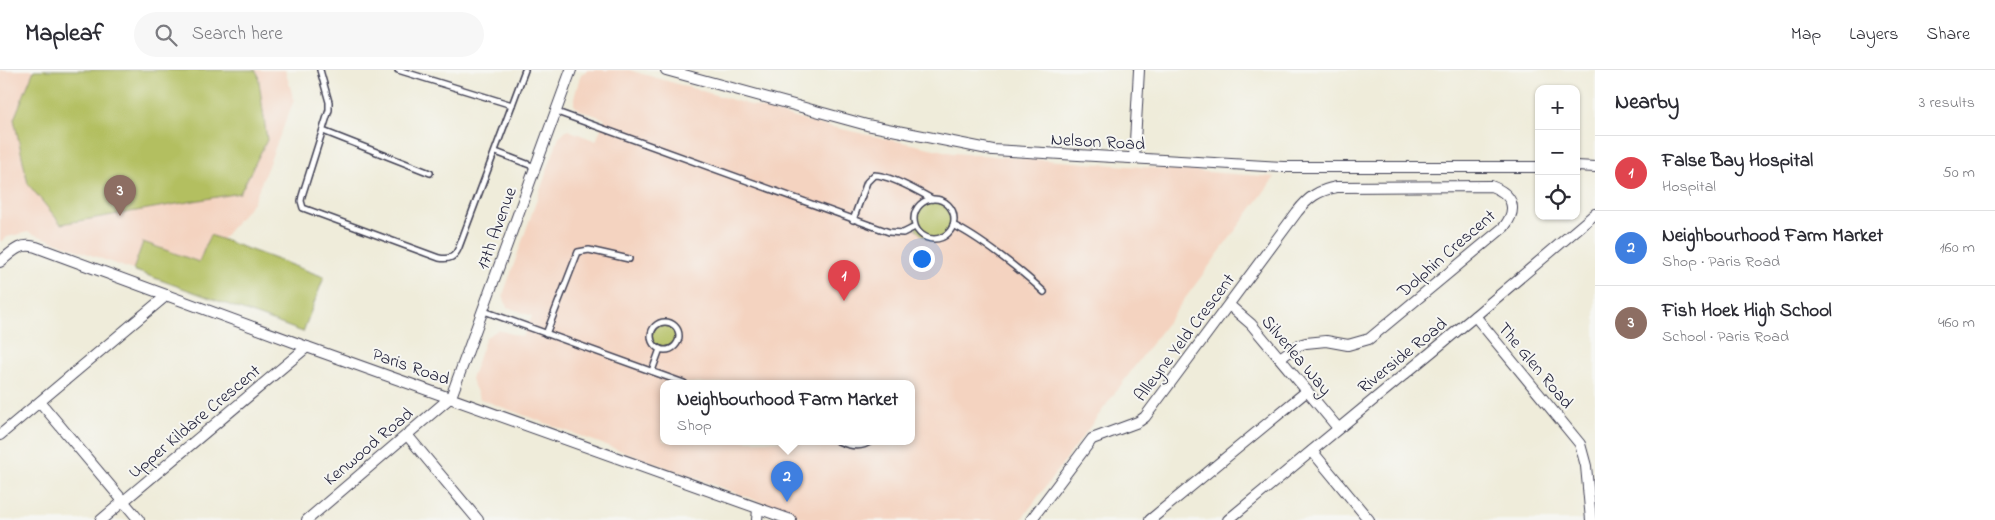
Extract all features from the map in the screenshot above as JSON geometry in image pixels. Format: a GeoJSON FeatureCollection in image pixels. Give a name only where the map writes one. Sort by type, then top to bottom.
{"type":"FeatureCollection","features":[{"type":"Feature","properties":{"kind":"street","name":"17th Avenue"},"geometry":{"type":"LineString","coordinates":[[451,397],[571,70]]}},
{"type":"Feature","properties":{"kind":"street","name":"Nelson Road"},"geometry":{"type":"LineString","coordinates":[[666,70],[860,124],[982,149],[1283,166],[1535,167]]}},
{"type":"Feature","properties":{"kind":"street"},"geometry":{"type":"LineString","coordinates":[[1134,159],[1139,70]]}},
{"type":"Feature","properties":{"kind":"street"},"geometry":{"type":"LineString","coordinates":[[1580,166],[1595,167]]}},
{"type":"Feature","properties":{"kind":"street","name":"Dolphin Crescent"},"geometry":{"type":"LineString","coordinates":[[1280,358],[1298,345],[1306,343],[1326,341],[1348,345],[1369,339],[1504,227],[1511,218],[1513,209],[1510,199],[1503,190],[1491,186],[1337,187]]}},
{"type":"Feature","properties":{"kind":"street","name":"Alleyne Yeld Crescent"},"geometry":{"type":"LineString","coordinates":[[1031,520],[1092,439],[1138,422],[1145,417],[1307,199],[1326,188],[1337,187]]}},
{"type":"Feature","properties":{"kind":"street","name":"Riverside Road"},"geometry":{"type":"LineString","coordinates":[[1228,520],[1595,214]]}},
{"type":"Feature","properties":{"kind":"street","name":"Paris Road"},"geometry":{"type":"LineString","coordinates":[[0,262],[20,246],[36,247],[307,347],[791,520]]}},
{"type":"Feature","properties":{"kind":"street"},"geometry":{"type":"LineString","coordinates":[[0,435],[167,295]]}},
{"type":"Feature","properties":{"kind":"street","name":"Silverlea Way"},"geometry":{"type":"LineString","coordinates":[[1229,305],[1251,324],[1338,428]]}},
{"type":"Feature","properties":{"kind":"street","name":"The Glen Road"},"geometry":{"type":"LineString","coordinates":[[1475,316],[1580,444],[1586,466],[1591,520]]}},
{"type":"Feature","properties":{"kind":"street","name":"Upper Kildare Crescent"},"geometry":{"type":"LineString","coordinates":[[101,520],[307,347]]}},
{"type":"Feature","properties":{"kind":"street"},"geometry":{"type":"LineString","coordinates":[[1150,520],[1307,391]]}},
{"type":"Feature","properties":{"kind":"street","name":"Kenwood Road"},"geometry":{"type":"LineString","coordinates":[[308,520],[451,397]]}},
{"type":"Feature","properties":{"kind":"street"},"geometry":{"type":"LineString","coordinates":[[40,402],[139,520]]}},
{"type":"Feature","properties":{"kind":"street"},"geometry":{"type":"LineString","coordinates":[[407,435],[478,520]]}},
{"type":"Feature","properties":{"kind":"street"},"geometry":{"type":"LineString","coordinates":[[1312,451],[1369,520]]}},
{"type":"Feature","properties":{"kind":"street"},"geometry":{"type":"LineString","coordinates":[[757,520],[758,509]]}},
{"type":"Feature","properties":{"kind":"lane"},"geometry":{"type":"LineString","coordinates":[[320,70],[329,102],[327,120],[302,196],[303,208],[443,259],[450,258],[456,254],[496,152],[525,70]]}},
{"type":"Feature","properties":{"kind":"lane"},"geometry":{"type":"LineString","coordinates":[[398,70],[512,105]]}},
{"type":"Feature","properties":{"kind":"lane"},"geometry":{"type":"LineString","coordinates":[[557,112],[853,220],[894,233],[903,233],[915,227]]}},
{"type":"Feature","properties":{"kind":"lane"},"geometry":{"type":"LineString","coordinates":[[323,131],[430,173]]}},
{"type":"Feature","properties":{"kind":"lane"},"geometry":{"type":"LineString","coordinates":[[496,152],[536,167]]}},
{"type":"Feature","properties":{"kind":"lane"},"geometry":{"type":"LineString","coordinates":[[853,220],[866,182],[874,175],[880,176],[911,188],[932,199],[945,202],[950,207],[954,219],[953,225],[946,235],[935,239],[923,236],[915,227],[914,215],[921,204],[932,199]]}},
{"type":"Feature","properties":{"kind":"lane"},"geometry":{"type":"LineString","coordinates":[[953,225],[992,251],[1044,292]]}},
{"type":"Feature","properties":{"kind":"lane"},"geometry":{"type":"LineString","coordinates":[[546,334],[578,252],[589,250],[629,259]]}},
{"type":"Feature","properties":{"kind":"lane"},"geometry":{"type":"LineString","coordinates":[[484,311],[676,380]]}},
{"type":"Feature","properties":{"kind":"lane"},"geometry":{"type":"LineString","coordinates":[[667,322],[678,330],[678,339],[673,347],[665,350],[660,349],[653,343],[652,330],[658,324],[667,322]]}},
{"type":"Feature","properties":{"kind":"lane"},"geometry":{"type":"LineString","coordinates":[[652,371],[660,349]]}},
{"type":"Feature","properties":{"kind":"lane"},"geometry":{"type":"LineString","coordinates":[[851,445],[863,445]]}},
{"type":"Feature","properties":{"kind":"shaded area"},"geometry":{"type":"Polygon","coordinates":[[[0,70],[285,70],[294,100],[254,201],[222,239],[324,277],[303,332],[28,232],[7,237],[0,242],[0,70]]]}},
{"type":"Feature","properties":{"kind":"shaded area"},"geometry":{"type":"Polygon","coordinates":[[[588,70],[629,70],[813,123],[953,153],[1275,177],[1021,520],[809,520],[480,399],[471,379],[486,337],[498,330],[523,337],[532,316],[507,307],[503,295],[559,137],[568,130],[596,141],[605,119],[580,110],[574,105],[574,98],[581,74],[588,70]]]}},
{"type":"Feature","properties":{"kind":"green space"},"geometry":{"type":"Polygon","coordinates":[[[34,70],[255,70],[258,74],[267,140],[240,193],[61,224],[28,184],[14,119],[34,70]]]}},
{"type":"Feature","properties":{"kind":"green space"},"geometry":{"type":"Polygon","coordinates":[[[930,199],[938,199],[945,202],[951,208],[954,219],[951,230],[945,236],[938,239],[930,239],[923,236],[917,230],[914,223],[914,215],[917,208],[923,202],[930,199]]]}},
{"type":"Feature","properties":{"kind":"green space"},"geometry":{"type":"Polygon","coordinates":[[[210,235],[324,277],[303,332],[133,270],[143,242],[199,262],[210,235]]]}},
{"type":"Feature","properties":{"kind":"green space"},"geometry":{"type":"Polygon","coordinates":[[[665,322],[675,326],[679,336],[675,346],[665,350],[655,346],[651,336],[655,326],[665,322]]]}},
{"type":"Feature","properties":{"kind":"place","name":"Fish Hoek High School"},"geometry":{"type":"Point","coordinates":[120,216]}},
{"type":"Feature","properties":{"kind":"place","name":"False Bay Hospital"},"geometry":{"type":"Point","coordinates":[844,301]}},
{"type":"Feature","properties":{"kind":"place","name":"Neighbourhood Farm Market"},"geometry":{"type":"Point","coordinates":[787,502]}}]}
